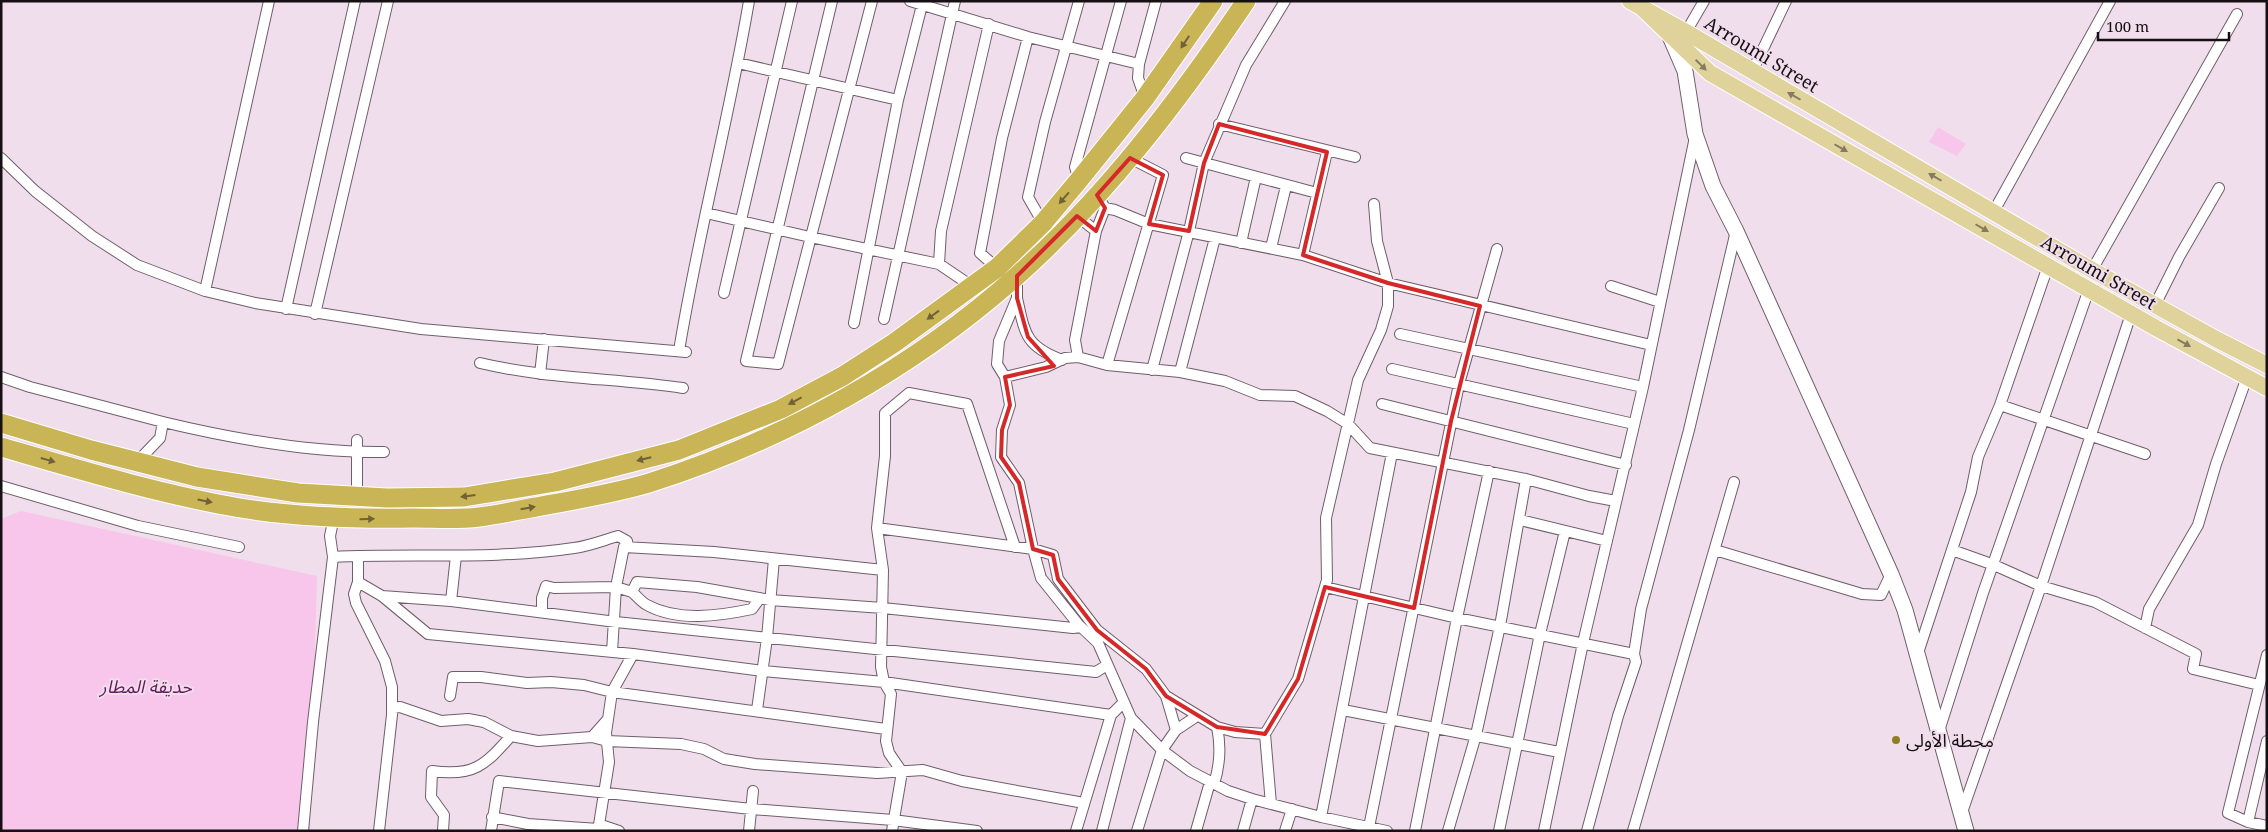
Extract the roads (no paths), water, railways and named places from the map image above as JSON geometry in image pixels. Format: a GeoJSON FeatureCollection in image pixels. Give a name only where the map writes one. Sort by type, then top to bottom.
{"type":"FeatureCollection","features":[{"type":"Feature","properties":{"kind":"highway"},"geometry":{"type":"LineString","coordinates":[[1,423],[197,477],[298,493],[387,498],[464,497],[555,482],[679,450],[781,409],[843,376],[894,343],[997,268],[1043,223],[1079,180],[1145,98],[1213,1]]}},
{"type":"Feature","properties":{"kind":"highway"},"geometry":{"type":"LineString","coordinates":[[1,447],[170,494],[242,508],[352,519],[477,517],[591,497],[646,484],[706,463],[774,434],[831,406],[898,366],[1017,276],[1077,216],[1101,202],[1130,158],[1246,1]]}},
{"type":"Feature","properties":{"kind":"main road"},"geometry":{"type":"LineString","coordinates":[[1235,18],[1254,1]]}},
{"type":"Feature","properties":{"kind":"main road","name":"Arroumi Street"},"geometry":{"type":"LineString","coordinates":[[1635,4],[1994,211],[2092,270],[2267,365]]}},
{"type":"Feature","properties":{"kind":"main road","name":"Arroumi Street"},"geometry":{"type":"LineString","coordinates":[[1635,4],[1710,73],[2131,314],[2267,388]]}},
{"type":"Feature","properties":{"kind":"main road"},"geometry":{"type":"LineString","coordinates":[[1668,33],[1686,71],[1695,134],[1713,186],[1736,232],[1892,574],[1905,610],[1966,831]]}},
{"type":"Feature","properties":{"kind":"main road"},"geometry":{"type":"LineString","coordinates":[[2156,328],[2161,308]]}},
{"type":"Feature","properties":{"kind":"street"},"geometry":{"type":"LineString","coordinates":[[205,291],[269,1]]}},
{"type":"Feature","properties":{"kind":"street"},"geometry":{"type":"LineString","coordinates":[[286,309],[355,1]]}},
{"type":"Feature","properties":{"kind":"street"},"geometry":{"type":"LineString","coordinates":[[315,314],[388,1]]}},
{"type":"Feature","properties":{"kind":"street"},"geometry":{"type":"LineString","coordinates":[[1,158],[35,191],[92,236],[137,265],[205,291],[286,309],[421,329],[683,352],[692,274],[738,63],[749,1]]}},
{"type":"Feature","properties":{"kind":"street"},"geometry":{"type":"LineString","coordinates":[[724,293],[792,1]]}},
{"type":"Feature","properties":{"kind":"street"},"geometry":{"type":"LineString","coordinates":[[832,1],[746,361],[778,364],[872,1]]}},
{"type":"Feature","properties":{"kind":"street"},"geometry":{"type":"LineString","coordinates":[[910,1],[922,3],[1028,37],[1139,64]]}},
{"type":"Feature","properties":{"kind":"street"},"geometry":{"type":"LineString","coordinates":[[884,319],[955,1]]}},
{"type":"Feature","properties":{"kind":"street"},"geometry":{"type":"LineString","coordinates":[[1043,223],[1028,198],[1065,45],[1079,1]]}},
{"type":"Feature","properties":{"kind":"street"},"geometry":{"type":"LineString","coordinates":[[1079,180],[1075,167],[1120,1]]}},
{"type":"Feature","properties":{"kind":"street"},"geometry":{"type":"LineString","coordinates":[[1145,98],[1138,78],[1139,64],[1156,1]]}},
{"type":"Feature","properties":{"kind":"street"},"geometry":{"type":"LineString","coordinates":[[1152,370],[1189,231],[1204,163],[1219,124],[1246,65],[1285,1]]}},
{"type":"Feature","properties":{"kind":"street"},"geometry":{"type":"LineString","coordinates":[[1686,32],[1704,1]]}},
{"type":"Feature","properties":{"kind":"street"},"geometry":{"type":"LineString","coordinates":[[1752,72],[1786,1]]}},
{"type":"Feature","properties":{"kind":"street"},"geometry":{"type":"LineString","coordinates":[[1994,211],[2110,1]]}},
{"type":"Feature","properties":{"kind":"street"},"geometry":{"type":"LineString","coordinates":[[854,323],[867,249],[898,100],[922,3]]}},
{"type":"Feature","properties":{"kind":"street"},"geometry":{"type":"LineString","coordinates":[[2092,270],[2237,14]]}},
{"type":"Feature","properties":{"kind":"street"},"geometry":{"type":"LineString","coordinates":[[939,264],[941,231],[989,24]]}},
{"type":"Feature","properties":{"kind":"street"},"geometry":{"type":"LineString","coordinates":[[997,268],[980,253],[1002,138],[1028,37]]}},
{"type":"Feature","properties":{"kind":"street"},"geometry":{"type":"LineString","coordinates":[[738,63],[898,100]]}},
{"type":"Feature","properties":{"kind":"street"},"geometry":{"type":"LineString","coordinates":[[1219,124],[1327,152],[1355,157]]}},
{"type":"Feature","properties":{"kind":"street"},"geometry":{"type":"LineString","coordinates":[[1544,831],[1583,643],[1643,387],[1695,134]]}},
{"type":"Feature","properties":{"kind":"street"},"geometry":{"type":"LineString","coordinates":[[1303,255],[1327,152]]}},
{"type":"Feature","properties":{"kind":"street"},"geometry":{"type":"LineString","coordinates":[[1107,365],[1163,175],[1130,158]]}},
{"type":"Feature","properties":{"kind":"street"},"geometry":{"type":"LineString","coordinates":[[1186,158],[1317,193]]}},
{"type":"Feature","properties":{"kind":"street"},"geometry":{"type":"LineString","coordinates":[[1241,243],[1256,177]]}},
{"type":"Feature","properties":{"kind":"street"},"geometry":{"type":"LineString","coordinates":[[1271,248],[1286,186]]}},
{"type":"Feature","properties":{"kind":"street"},"geometry":{"type":"LineString","coordinates":[[2161,308],[2180,256],[2218,188]]}},
{"type":"Feature","properties":{"kind":"street"},"geometry":{"type":"LineString","coordinates":[[1078,357],[1075,340],[1101,202],[1115,210],[1150,224],[1303,255],[1388,283],[1651,345]]}},
{"type":"Feature","properties":{"kind":"street"},"geometry":{"type":"LineString","coordinates":[[1271,804],[1266,734],[1298,679],[1327,580],[1326,518],[1358,380],[1384,322],[1388,306],[1388,283],[1377,241],[1374,204]]}},
{"type":"Feature","properties":{"kind":"street"},"geometry":{"type":"LineString","coordinates":[[706,213],[810,238],[899,254],[939,264],[973,287]]}},
{"type":"Feature","properties":{"kind":"street"},"geometry":{"type":"LineString","coordinates":[[1077,216],[1096,231]]}},
{"type":"Feature","properties":{"kind":"street"},"geometry":{"type":"LineString","coordinates":[[1587,831],[1618,716],[1636,662],[1634,654],[1641,609],[1688,430],[1736,232]]}},
{"type":"Feature","properties":{"kind":"street"},"geometry":{"type":"LineString","coordinates":[[1180,372],[1215,238]]}},
{"type":"Feature","properties":{"kind":"street"},"geometry":{"type":"LineString","coordinates":[[1369,826],[1459,384],[1497,249]]}},
{"type":"Feature","properties":{"kind":"street"},"geometry":{"type":"LineString","coordinates":[[1917,656],[1971,492],[1978,457],[2000,406],[2048,266]]}},
{"type":"Feature","properties":{"kind":"street"},"geometry":{"type":"LineString","coordinates":[[1017,276],[1016,298],[999,341],[998,364],[1005,377],[1010,405],[1002,430],[1001,457],[1019,482],[1041,578],[1081,627],[1098,643],[1132,718],[1162,750],[1190,771],[1212,783],[1252,799],[1321,817],[1340,826],[1369,826],[1387,831]]}},
{"type":"Feature","properties":{"kind":"street"},"geometry":{"type":"LineString","coordinates":[[1611,286],[1660,302]]}},
{"type":"Feature","properties":{"kind":"street"},"geometry":{"type":"LineString","coordinates":[[1939,734],[1994,565],[2089,289]]}},
{"type":"Feature","properties":{"kind":"street"},"geometry":{"type":"LineString","coordinates":[[1016,298],[1028,338],[1042,352],[1062,360]]}},
{"type":"Feature","properties":{"kind":"street"},"geometry":{"type":"LineString","coordinates":[[1961,816],[2041,586],[2131,314]]}},
{"type":"Feature","properties":{"kind":"street"},"geometry":{"type":"LineString","coordinates":[[1400,334],[1643,387]]}},
{"type":"Feature","properties":{"kind":"street"},"geometry":{"type":"LineString","coordinates":[[540,374],[544,339]]}},
{"type":"Feature","properties":{"kind":"street"},"geometry":{"type":"LineString","coordinates":[[1005,377],[1046,368],[1062,360],[1078,357],[1107,365],[1180,372],[1225,381],[1260,395],[1295,396],[1327,411],[1348,424],[1370,448],[1489,471],[1616,501]]}},
{"type":"Feature","properties":{"kind":"street"},"geometry":{"type":"LineString","coordinates":[[480,363],[540,374],[683,388]]}},
{"type":"Feature","properties":{"kind":"street"},"geometry":{"type":"LineString","coordinates":[[1392,369],[1634,424]]}},
{"type":"Feature","properties":{"kind":"street"},"geometry":{"type":"LineString","coordinates":[[1,377],[30,387],[163,422],[242,439],[357,452],[384,452]]}},
{"type":"Feature","properties":{"kind":"street"},"geometry":{"type":"LineString","coordinates":[[2145,628],[2150,609],[2198,525],[2216,464],[2247,378]]}},
{"type":"Feature","properties":{"kind":"street"},"geometry":{"type":"LineString","coordinates":[[892,831],[902,772],[889,753],[886,741],[891,694],[884,682],[881,668],[883,648],[883,570],[877,528],[884,456],[885,414],[909,393],[966,404],[1015,547]]}},
{"type":"Feature","properties":{"kind":"street"},"geometry":{"type":"LineString","coordinates":[[1382,404],[1626,465]]}},
{"type":"Feature","properties":{"kind":"street"},"geometry":{"type":"LineString","coordinates":[[2000,406],[2045,419],[2145,454]]}},
{"type":"Feature","properties":{"kind":"street"},"geometry":{"type":"LineString","coordinates":[[137,462],[160,438],[163,422]]}},
{"type":"Feature","properties":{"kind":"street"},"geometry":{"type":"LineString","coordinates":[[357,440],[357,496]]}},
{"type":"Feature","properties":{"kind":"street"},"geometry":{"type":"LineString","coordinates":[[1321,817],[1392,452]]}},
{"type":"Feature","properties":{"kind":"street"},"geometry":{"type":"LineString","coordinates":[[1415,831],[1437,728],[1457,618],[1489,471]]}},
{"type":"Feature","properties":{"kind":"street"},"geometry":{"type":"LineString","coordinates":[[1448,831],[1476,735],[1500,626],[1526,479]]}},
{"type":"Feature","properties":{"kind":"street"},"geometry":{"type":"LineString","coordinates":[[1633,831],[1734,482]]}},
{"type":"Feature","properties":{"kind":"street"},"geometry":{"type":"LineString","coordinates":[[1,486],[138,526],[240,547]]}},
{"type":"Feature","properties":{"kind":"street"},"geometry":{"type":"LineString","coordinates":[[303,831],[313,722],[334,557],[330,536],[334,517]]}},
{"type":"Feature","properties":{"kind":"street"},"geometry":{"type":"LineString","coordinates":[[1520,520],[1608,540]]}},
{"type":"Feature","properties":{"kind":"street"},"geometry":{"type":"LineString","coordinates":[[877,528],[1033,549],[1053,555],[1058,579],[1097,630],[1146,669],[1166,696],[1176,730]]}},
{"type":"Feature","properties":{"kind":"street"},"geometry":{"type":"LineString","coordinates":[[1499,831],[1540,634],[1565,531]]}},
{"type":"Feature","properties":{"kind":"street"},"geometry":{"type":"LineString","coordinates":[[334,557],[456,556],[529,553],[575,548],[618,536],[627,541],[628,547]]}},
{"type":"Feature","properties":{"kind":"street"},"geometry":{"type":"LineString","coordinates":[[612,652],[616,622],[616,587],[624,548],[714,552],[883,570]]}},
{"type":"Feature","properties":{"kind":"street"},"geometry":{"type":"LineString","coordinates":[[1714,550],[1862,594],[1881,595],[1892,574]]}},
{"type":"Feature","properties":{"kind":"street"},"geometry":{"type":"LineString","coordinates":[[1952,550],[1994,565],[2041,586],[2095,602],[2196,654],[2193,669],[2259,685]]}},
{"type":"Feature","properties":{"kind":"street"},"geometry":{"type":"LineString","coordinates":[[358,556],[358,582],[354,594],[356,603],[385,661],[392,687],[392,708],[379,831]]}},
{"type":"Feature","properties":{"kind":"street"},"geometry":{"type":"LineString","coordinates":[[451,601],[456,556]]}},
{"type":"Feature","properties":{"kind":"street"},"geometry":{"type":"LineString","coordinates":[[757,710],[767,638],[765,599],[774,559]]}},
{"type":"Feature","properties":{"kind":"street"},"geometry":{"type":"LineString","coordinates":[[358,582],[382,596],[428,634],[633,654],[763,671],[884,682],[1111,715]]}},
{"type":"Feature","properties":{"kind":"street"},"geometry":{"type":"LineString","coordinates":[[632,592],[637,582],[655,582],[765,599],[882,608],[1073,628],[1081,627]]}},
{"type":"Feature","properties":{"kind":"street"},"geometry":{"type":"LineString","coordinates":[[542,611],[542,598],[546,586],[554,588],[616,587],[632,592],[645,604],[661,611],[714,617],[752,609],[765,599]]}},
{"type":"Feature","properties":{"kind":"street"},"geometry":{"type":"LineString","coordinates":[[1325,587],[1457,618],[1634,654]]}},
{"type":"Feature","properties":{"kind":"street"},"geometry":{"type":"LineString","coordinates":[[382,596],[451,601],[542,611],[616,622],[883,648],[1096,672],[1107,665]]}},
{"type":"Feature","properties":{"kind":"street"},"geometry":{"type":"LineString","coordinates":[[598,830],[609,762],[607,741],[612,692],[633,654]]}},
{"type":"Feature","properties":{"kind":"street"},"geometry":{"type":"LineString","coordinates":[[2267,655],[2228,813],[2248,822],[2267,826]]}},
{"type":"Feature","properties":{"kind":"street"},"geometry":{"type":"LineString","coordinates":[[450,696],[453,677],[481,677],[527,683],[551,682],[584,685],[612,692],[757,710],[886,729]]}},
{"type":"Feature","properties":{"kind":"street"},"geometry":{"type":"LineString","coordinates":[[1166,696],[1217,727],[1235,732],[1266,734]]}},
{"type":"Feature","properties":{"kind":"street"},"geometry":{"type":"LineString","coordinates":[[1076,831],[1111,715],[1124,703]]}},
{"type":"Feature","properties":{"kind":"street"},"geometry":{"type":"LineString","coordinates":[[392,708],[407,709],[441,721],[468,720],[484,722],[511,736],[538,741],[592,737],[607,741],[681,744],[704,749],[724,759],[755,764],[877,773],[923,770],[962,781],[1084,803]]}},
{"type":"Feature","properties":{"kind":"street"},"geometry":{"type":"LineString","coordinates":[[1343,710],[1559,752]]}},
{"type":"Feature","properties":{"kind":"street"},"geometry":{"type":"LineString","coordinates":[[1137,831],[1162,750],[1176,730],[1197,716]]}},
{"type":"Feature","properties":{"kind":"street"},"geometry":{"type":"LineString","coordinates":[[1102,831],[1132,718]]}},
{"type":"Feature","properties":{"kind":"street"},"geometry":{"type":"LineString","coordinates":[[592,737],[608,719]]}},
{"type":"Feature","properties":{"kind":"street"},"geometry":{"type":"LineString","coordinates":[[1196,831],[1212,783],[1219,769],[1220,740],[1217,727]]}},
{"type":"Feature","properties":{"kind":"street"},"geometry":{"type":"LineString","coordinates":[[443,831],[444,815],[431,797],[432,771],[446,773],[471,771],[489,760],[511,736]]}},
{"type":"Feature","properties":{"kind":"street"},"geometry":{"type":"LineString","coordinates":[[2248,822],[2267,741]]}},
{"type":"Feature","properties":{"kind":"street"},"geometry":{"type":"LineString","coordinates":[[490,831],[499,781],[751,809],[893,820],[977,831]]}},
{"type":"Feature","properties":{"kind":"street"},"geometry":{"type":"LineString","coordinates":[[749,831],[753,791]]}},
{"type":"Feature","properties":{"kind":"street"},"geometry":{"type":"LineString","coordinates":[[1243,831],[1252,799]]}},
{"type":"Feature","properties":{"kind":"street"},"geometry":{"type":"LineString","coordinates":[[1285,831],[1292,809]]}},
{"type":"Feature","properties":{"kind":"street"},"geometry":{"type":"LineString","coordinates":[[492,817],[528,824],[598,830],[604,826],[620,831]]}},
{"type":"Feature","properties":{"kind":"place","name":"محطة الأولى"},"geometry":{"type":"Point","coordinates":[1896,740]}},
{"type":"Feature","properties":{"kind":"park label","name":"حديقة المطار"},"geometry":{"type":"Point","coordinates":[146,686]}}]}
